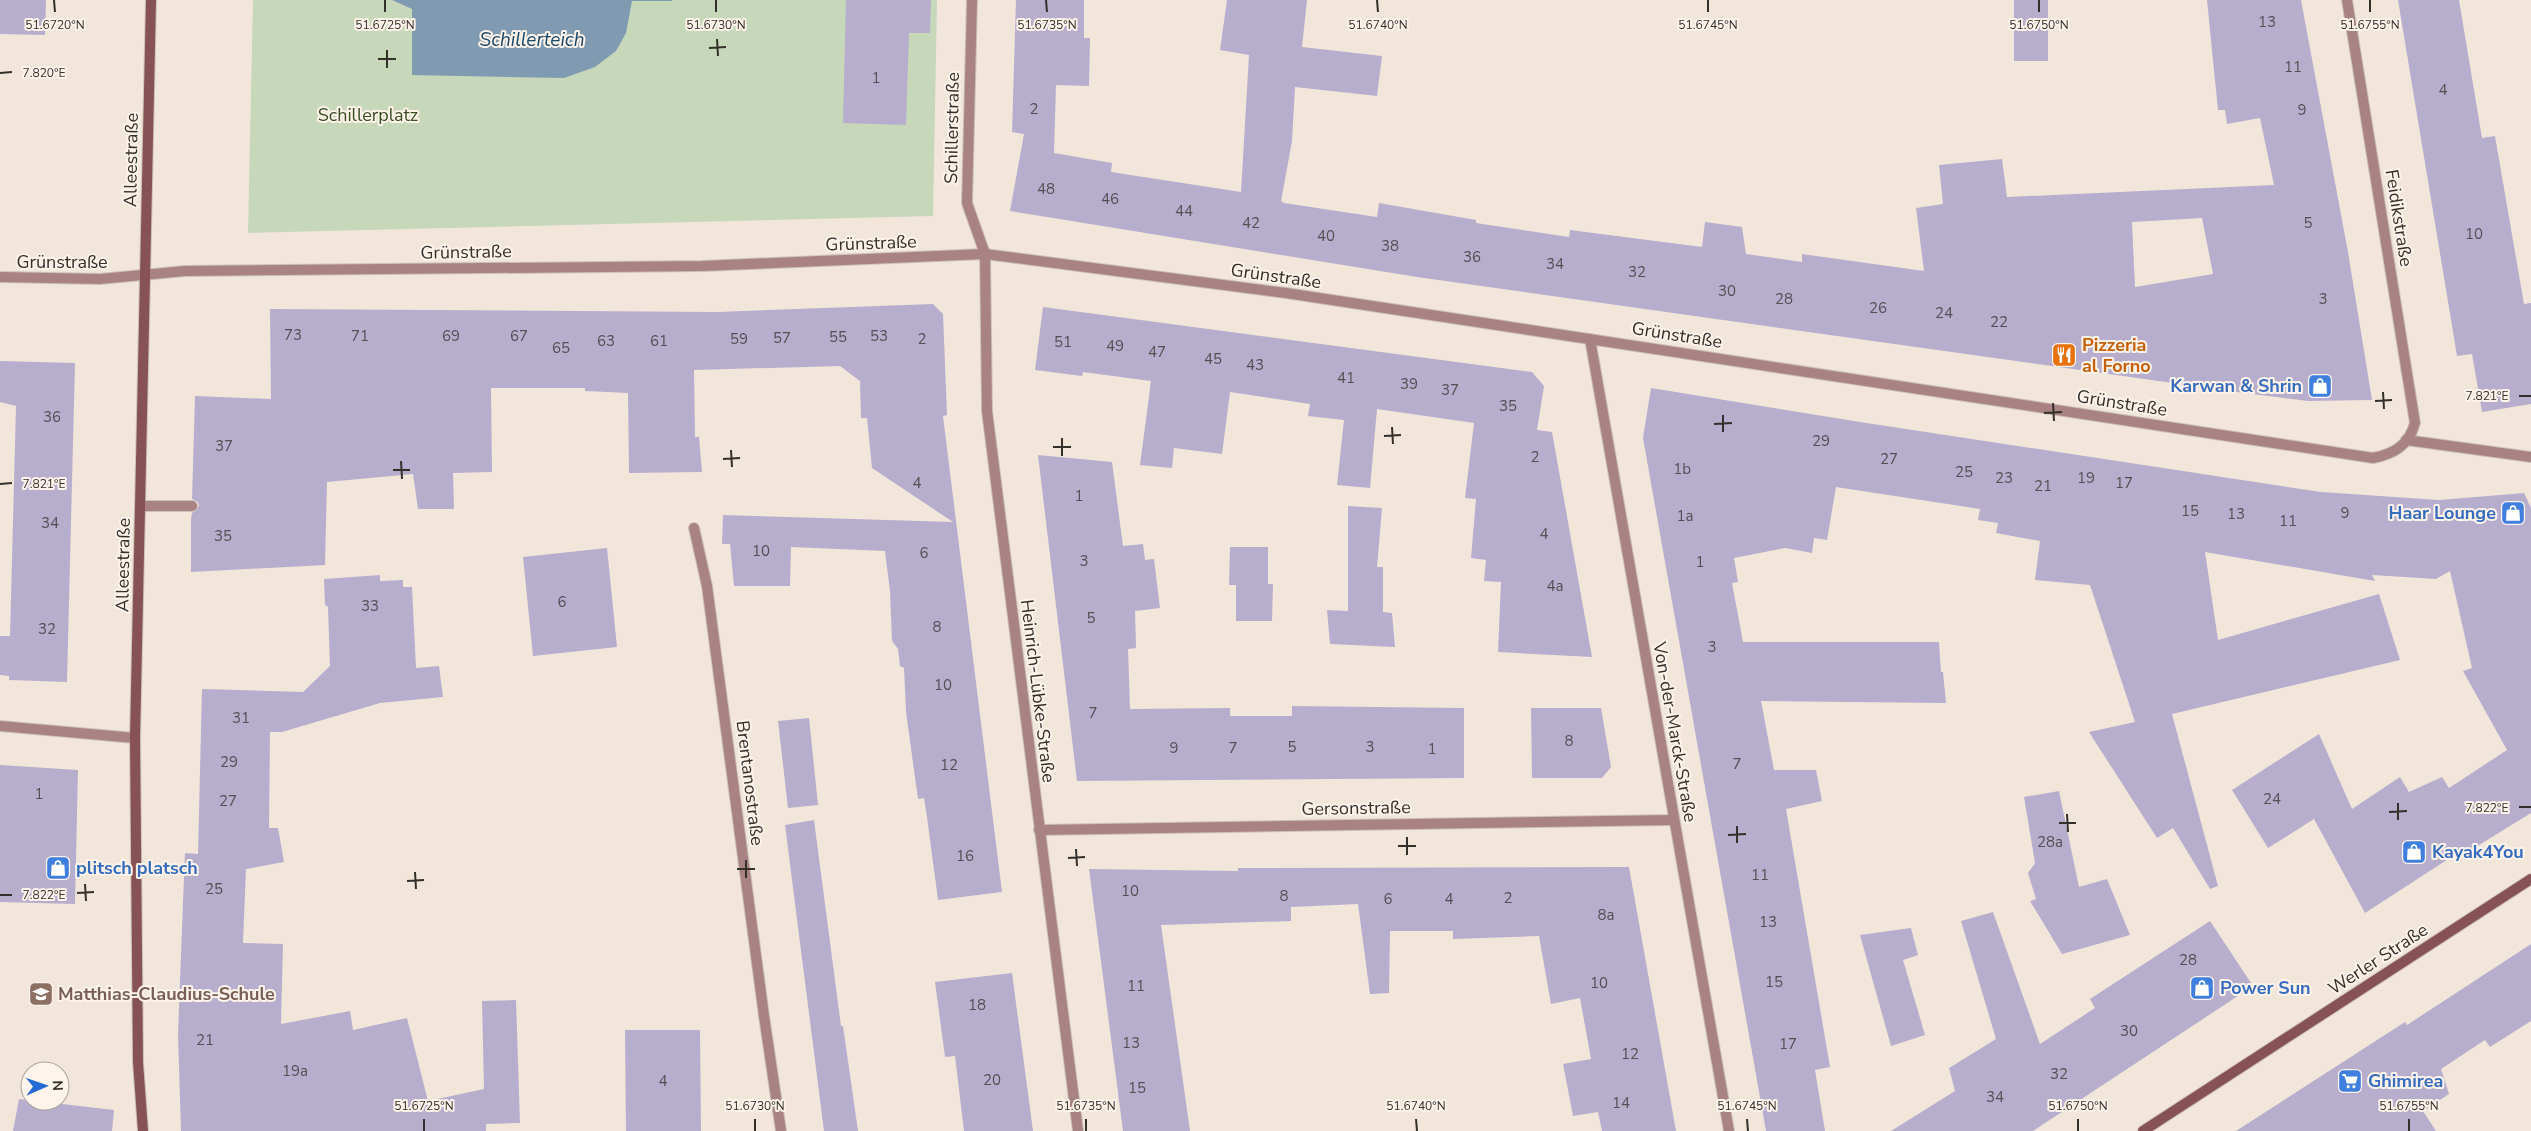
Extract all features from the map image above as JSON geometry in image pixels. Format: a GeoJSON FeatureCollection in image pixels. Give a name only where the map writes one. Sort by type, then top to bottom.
{"type":"FeatureCollection","features":[{"type":"Feature","properties":{"kind":"main road","name":"Alleestraße"},"geometry":{"type":"LineString","coordinates":[[143,1131],[138,1062],[136,738],[150,0]]}},
{"type":"Feature","properties":{"kind":"main road","name":"Werler Straße"},"geometry":{"type":"LineString","coordinates":[[2143,1131],[2531,879]]}},
{"type":"Feature","properties":{"kind":"street","name":"Schillerstraße"},"geometry":{"type":"LineString","coordinates":[[972,0],[967,202],[985,254]]}},
{"type":"Feature","properties":{"kind":"street","name":"Feidikstraße"},"geometry":{"type":"LineString","coordinates":[[2347,0],[2414,414],[2412,431],[2406,440]]}},
{"type":"Feature","properties":{"kind":"street","name":"Grünstraße"},"geometry":{"type":"LineString","coordinates":[[0,277],[100,279],[185,271],[702,266],[985,254],[1286,293],[2373,458],[2391,454],[2406,440]]}},
{"type":"Feature","properties":{"kind":"street","name":"Heinrich-Lübke-Straße"},"geometry":{"type":"LineString","coordinates":[[985,254],[987,411],[1078,1131]]}},
{"type":"Feature","properties":{"kind":"street","name":"Von-der-Marck-Straße"},"geometry":{"type":"LineString","coordinates":[[1590,339],[1728,1131]]}},
{"type":"Feature","properties":{"kind":"street"},"geometry":{"type":"LineString","coordinates":[[2406,440],[2531,457]]}},
{"type":"Feature","properties":{"kind":"street"},"geometry":{"type":"LineString","coordinates":[[140,506],[192,506]]}},
{"type":"Feature","properties":{"kind":"street","name":"Brentanostraße"},"geometry":{"type":"LineString","coordinates":[[694,528],[707,586],[781,1131]]}},
{"type":"Feature","properties":{"kind":"street"},"geometry":{"type":"LineString","coordinates":[[0,726],[136,738]]}},
{"type":"Feature","properties":{"kind":"street","name":"Gersonstraße"},"geometry":{"type":"LineString","coordinates":[[1039,830],[1673,820]]}},
{"type":"Feature","properties":{"kind":"green space","name":"Schillerplatz"},"geometry":{"type":"Polygon","coordinates":[[[253,0],[937,0],[933,216],[248,233],[253,0]]]}},
{"type":"Feature","properties":{"kind":"water","name":"Schillerteich"},"geometry":{"type":"Polygon","coordinates":[[[392,0],[672,1],[632,1],[626,33],[616,51],[595,67],[564,78],[412,75],[412,9],[392,0]]]}},
{"type":"Feature","properties":{"kind":"building"},"geometry":{"type":"Polygon","coordinates":[[[0,0],[46,0],[45,35],[0,34],[0,0]]]}},
{"type":"Feature","properties":{"kind":"building"},"geometry":{"type":"Polygon","coordinates":[[[846,0],[931,0],[930,33],[909,33],[906,125],[843,123],[846,0]]]}},
{"type":"Feature","properties":{"kind":"building"},"geometry":{"type":"Polygon","coordinates":[[[1016,0],[1084,0],[1084,38],[1090,38],[1089,86],[1056,85],[1054,153],[1112,163],[1111,172],[1241,192],[1249,55],[1220,50],[1227,0],[1307,0],[1302,47],[1382,56],[1377,96],[1295,87],[1292,141],[1281,201],[1284,203],[1377,217],[1379,203],[1476,220],[1476,223],[1569,237],[1570,230],[1702,247],[1705,222],[1742,227],[1746,254],[1802,262],[1802,254],[1924,271],[1916,208],[1943,204],[1939,165],[2002,159],[2007,197],[2274,185],[2260,118],[2227,124],[2225,110],[2218,110],[2207,0],[2301,0],[2348,252],[2372,400],[2308,401],[2237,392],[1417,277],[1010,211],[1024,134],[1012,132],[1016,0]],[[2202,218],[2132,222],[2135,287],[2213,274],[2202,218]]]}},
{"type":"Feature","properties":{"kind":"building"},"geometry":{"type":"Polygon","coordinates":[[[2014,0],[2048,0],[2048,61],[2014,61],[2014,0]]]}},
{"type":"Feature","properties":{"kind":"building"},"geometry":{"type":"Polygon","coordinates":[[[2398,0],[2459,0],[2482,138],[2495,136],[2524,304],[2531,303],[2531,404],[2482,412],[2472,354],[2457,356],[2398,0]]]}},
{"type":"Feature","properties":{"kind":"building"},"geometry":{"type":"Polygon","coordinates":[[[933,304],[943,314],[947,415],[943,416],[1002,892],[938,900],[924,798],[918,799],[906,712],[904,668],[900,666],[898,649],[892,641],[890,591],[885,551],[791,547],[790,586],[734,586],[730,544],[722,544],[723,515],[953,522],[872,468],[867,418],[861,418],[860,381],[840,366],[694,370],[695,437],[699,437],[702,472],[629,473],[628,393],[585,391],[585,388],[491,388],[492,472],[453,473],[454,509],[418,509],[413,474],[327,482],[325,565],[191,572],[191,519],[192,513],[199,506],[198,502],[192,499],[195,396],[271,399],[270,309],[717,312],[933,304]]]}},
{"type":"Feature","properties":{"kind":"building"},"geometry":{"type":"Polygon","coordinates":[[[1043,307],[1532,372],[1544,386],[1537,430],[1552,432],[1592,657],[1498,652],[1501,582],[1484,581],[1486,560],[1471,558],[1476,499],[1465,498],[1474,423],[1377,409],[1370,488],[1337,485],[1344,420],[1308,416],[1310,404],[1230,392],[1222,454],[1174,448],[1172,468],[1140,465],[1151,381],[1083,372],[1082,376],[1035,370],[1043,307]]]}},
{"type":"Feature","properties":{"kind":"building"},"geometry":{"type":"Polygon","coordinates":[[[0,361],[75,363],[67,682],[9,680],[9,676],[0,675],[0,636],[10,636],[16,406],[0,402],[0,361]]]}},
{"type":"Feature","properties":{"kind":"building"},"geometry":{"type":"Polygon","coordinates":[[[1651,388],[1860,422],[2321,492],[2439,500],[2524,493],[2531,508],[2531,813],[2458,858],[2456,854],[2365,913],[2314,819],[2268,848],[2232,790],[2319,734],[2352,809],[2400,777],[2409,792],[2442,777],[2449,788],[2507,750],[2463,671],[2472,668],[2450,571],[2436,579],[2372,575],[2375,581],[2205,552],[2218,640],[2379,594],[2400,660],[2172,714],[2218,886],[2210,889],[2173,828],[2157,838],[2089,732],[2135,722],[2090,585],[2035,580],[2040,541],[1996,533],[1998,523],[1978,520],[1980,509],[1836,487],[1827,540],[1814,538],[1812,553],[1785,548],[1734,558],[1738,582],[1732,583],[1743,642],[1939,642],[1946,703],[1761,701],[1774,770],[1816,770],[1822,801],[1786,809],[1830,1067],[1815,1070],[1825,1131],[1766,1131],[1643,438],[1651,388]]]}},
{"type":"Feature","properties":{"kind":"building"},"geometry":{"type":"Polygon","coordinates":[[[1038,455],[1112,462],[1123,546],[1143,544],[1145,560],[1154,559],[1160,608],[1135,611],[1136,648],[1128,649],[1130,709],[1230,708],[1230,716],[1292,716],[1292,706],[1464,708],[1464,778],[1077,781],[1038,455]]]}},
{"type":"Feature","properties":{"kind":"building"},"geometry":{"type":"Polygon","coordinates":[[[1348,506],[1382,508],[1377,567],[1383,567],[1383,612],[1392,613],[1395,647],[1330,644],[1327,610],[1348,611],[1348,506]]]}},
{"type":"Feature","properties":{"kind":"building"},"geometry":{"type":"Polygon","coordinates":[[[1230,547],[1268,547],[1268,584],[1273,584],[1272,621],[1236,621],[1236,585],[1229,585],[1230,547]]]}},
{"type":"Feature","properties":{"kind":"building"},"geometry":{"type":"Polygon","coordinates":[[[607,548],[617,647],[533,656],[523,557],[607,548]]]}},
{"type":"Feature","properties":{"kind":"building"},"geometry":{"type":"Polygon","coordinates":[[[380,575],[380,581],[403,580],[403,587],[412,587],[416,668],[439,666],[443,697],[380,703],[282,732],[270,732],[269,828],[278,828],[284,862],[246,869],[243,943],[283,944],[281,1024],[350,1011],[353,1030],[407,1018],[428,1101],[484,1089],[482,1001],[516,1000],[520,1123],[486,1124],[486,1131],[181,1131],[178,1035],[185,853],[198,854],[202,689],[303,692],[330,666],[328,607],[325,605],[324,579],[380,575]]]}},
{"type":"Feature","properties":{"kind":"building"},"geometry":{"type":"Polygon","coordinates":[[[1531,708],[1601,708],[1611,767],[1602,778],[1532,778],[1531,708]]]}},
{"type":"Feature","properties":{"kind":"building"},"geometry":{"type":"Polygon","coordinates":[[[809,718],[818,805],[788,808],[778,721],[809,718]]]}},
{"type":"Feature","properties":{"kind":"building"},"geometry":{"type":"Polygon","coordinates":[[[0,765],[78,770],[75,904],[0,902],[0,765]]]}},
{"type":"Feature","properties":{"kind":"building"},"geometry":{"type":"Polygon","coordinates":[[[2059,791],[2079,887],[2107,879],[2130,935],[2062,954],[2030,901],[2036,899],[2028,873],[2035,863],[2024,797],[2059,791]]]}},
{"type":"Feature","properties":{"kind":"building"},"geometry":{"type":"Polygon","coordinates":[[[814,820],[841,1026],[843,1026],[858,1131],[824,1131],[785,825],[814,820]]]}},
{"type":"Feature","properties":{"kind":"building"},"geometry":{"type":"Polygon","coordinates":[[[1629,867],[1676,1131],[1602,1131],[1598,1112],[1573,1116],[1563,1064],[1591,1059],[1580,998],[1551,1004],[1539,936],[1453,939],[1453,931],[1390,931],[1389,993],[1370,994],[1358,904],[1291,907],[1291,921],[1161,925],[1190,1131],[1123,1131],[1089,869],[1238,871],[1238,868],[1629,867]]]}},
{"type":"Feature","properties":{"kind":"building"},"geometry":{"type":"Polygon","coordinates":[[[1993,912],[2040,1044],[2095,1008],[2090,999],[2210,921],[2253,986],[2033,1131],[1891,1131],[1955,1091],[1949,1068],[1996,1039],[1961,921],[1993,912]]]}},
{"type":"Feature","properties":{"kind":"building"},"geometry":{"type":"Polygon","coordinates":[[[1911,928],[1918,955],[1903,960],[1925,1035],[1891,1046],[1860,935],[1911,928]]]}},
{"type":"Feature","properties":{"kind":"building"},"geometry":{"type":"Polygon","coordinates":[[[2531,944],[2531,1021],[2490,1047],[2485,1040],[2441,1069],[2449,1094],[2423,1111],[2436,1131],[2236,1131],[2405,1022],[2407,1025],[2531,944]]]}},
{"type":"Feature","properties":{"kind":"building"},"geometry":{"type":"Polygon","coordinates":[[[1012,973],[1033,1131],[964,1131],[955,1056],[945,1057],[935,982],[1012,973]]]}},
{"type":"Feature","properties":{"kind":"building"},"geometry":{"type":"Polygon","coordinates":[[[625,1030],[700,1030],[701,1131],[626,1131],[625,1030]]]}},
{"type":"Feature","properties":{"kind":"building"},"geometry":{"type":"Polygon","coordinates":[[[19,1099],[20,1111],[70,1111],[70,1105],[114,1110],[112,1131],[13,1131],[19,1099]]]}},
{"type":"Feature","properties":{"kind":"place","name":"Pizzeria al Forno"},"geometry":{"type":"Point","coordinates":[2064,355]}},
{"type":"Feature","properties":{"kind":"place","name":"Karwan & Shrin"},"geometry":{"type":"Point","coordinates":[2320,386]}},
{"type":"Feature","properties":{"kind":"place","name":"Haar Lounge"},"geometry":{"type":"Point","coordinates":[2513,513]}},
{"type":"Feature","properties":{"kind":"place","name":"Kayak4You"},"geometry":{"type":"Point","coordinates":[2414,852]}},
{"type":"Feature","properties":{"kind":"place","name":"plitsch platsch"},"geometry":{"type":"Point","coordinates":[58,868]}},
{"type":"Feature","properties":{"kind":"place","name":"Power Sun"},"geometry":{"type":"Point","coordinates":[2202,988]}},
{"type":"Feature","properties":{"kind":"place","name":"Matthias-Claudius-Schule"},"geometry":{"type":"Point","coordinates":[41,994]}},
{"type":"Feature","properties":{"kind":"place","name":"Ghimirea"},"geometry":{"type":"Point","coordinates":[2350,1081]}}]}
